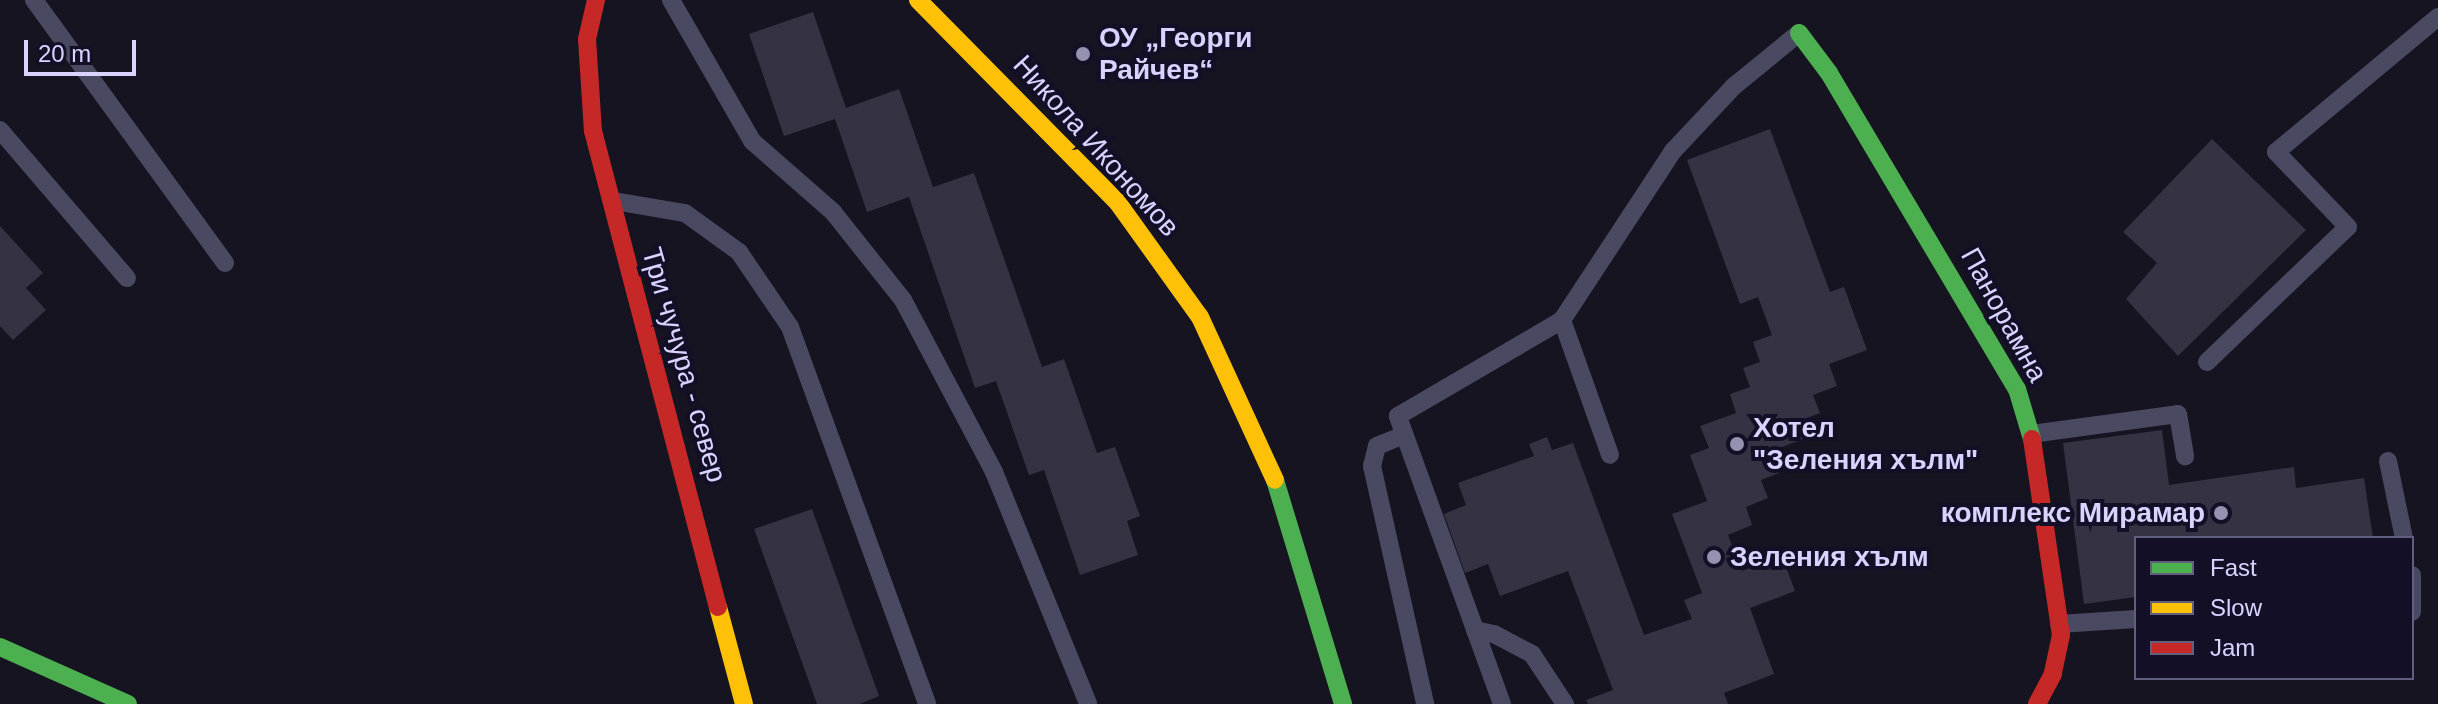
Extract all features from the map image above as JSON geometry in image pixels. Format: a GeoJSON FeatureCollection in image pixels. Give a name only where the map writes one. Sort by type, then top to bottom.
{"type":"FeatureCollection","features":[{"type":"Feature","properties":{"kind":"street","name":"Три чучура - север"},"geometry":{"type":"LineString","coordinates":[[596,0],[587,39],[593,131],[607,200],[688,478],[744,704]]}},
{"type":"Feature","properties":{"kind":"street","name":"Никола Икономов"},"geometry":{"type":"LineString","coordinates":[[918,0],[1118,203],[1200,317],[1278,487],[1343,704]]}},
{"type":"Feature","properties":{"kind":"street","name":"Панорамна"},"geometry":{"type":"LineString","coordinates":[[1799,33],[1829,73],[1960,287],[2017,389],[2031,434],[2059,624],[2058,657],[2037,704]]}},
{"type":"Feature","properties":{"kind":"street"},"geometry":{"type":"LineString","coordinates":[[0,647],[128,704]]}},
{"type":"Feature","properties":{"kind":"lane"},"geometry":{"type":"LineString","coordinates":[[34,0],[225,263]]}},
{"type":"Feature","properties":{"kind":"lane"},"geometry":{"type":"LineString","coordinates":[[671,0],[752,141],[833,212],[903,300],[994,472],[1088,704]]}},
{"type":"Feature","properties":{"kind":"lane"},"geometry":{"type":"LineString","coordinates":[[2207,362],[2348,227],[2276,152],[2438,17]]}},
{"type":"Feature","properties":{"kind":"lane"},"geometry":{"type":"LineString","coordinates":[[1502,704],[1398,416],[1562,320],[1673,151],[1733,87],[1799,33]]}},
{"type":"Feature","properties":{"kind":"lane"},"geometry":{"type":"LineString","coordinates":[[0,130],[127,278]]}},
{"type":"Feature","properties":{"kind":"lane"},"geometry":{"type":"LineString","coordinates":[[607,200],[685,213],[739,252],[790,327],[927,704]]}},
{"type":"Feature","properties":{"kind":"lane"},"geometry":{"type":"LineString","coordinates":[[1562,320],[1610,455]]}},
{"type":"Feature","properties":{"kind":"lane"},"geometry":{"type":"LineString","coordinates":[[2031,434],[2178,414],[2185,456]]}},
{"type":"Feature","properties":{"kind":"lane"},"geometry":{"type":"LineString","coordinates":[[1404,435],[1377,446],[1372,466],[1425,704]]}},
{"type":"Feature","properties":{"kind":"lane"},"geometry":{"type":"LineString","coordinates":[[2388,461],[2404,536]]}},
{"type":"Feature","properties":{"kind":"lane"},"geometry":{"type":"LineString","coordinates":[[2059,624],[2134,619]]}},
{"type":"Feature","properties":{"kind":"lane"},"geometry":{"type":"LineString","coordinates":[[1475,630],[1494,634],[1532,654],[1565,704]]}},
{"type":"Feature","properties":{"kind":"building"},"geometry":{"type":"Polygon","coordinates":[[[813,12],[846,108],[899,89],[933,187],[974,173],[1042,367],[1064,359],[1097,453],[1115,447],[1140,516],[1127,521],[1138,555],[1080,575],[1044,470],[1029,475],[996,381],[975,388],[909,197],[867,212],[835,119],[784,136],[749,34],[813,12]]]}},
{"type":"Feature","properties":{"kind":"building"},"geometry":{"type":"Polygon","coordinates":[[[1770,129],[1830,292],[1844,287],[1867,350],[1829,364],[1837,386],[1813,395],[1820,413],[1799,421],[1806,438],[1771,451],[1779,473],[1761,480],[1768,498],[1746,507],[1752,525],[1728,535],[1742,571],[1782,556],[1795,591],[1750,608],[1774,674],[1724,693],[1728,704],[1588,704],[1586,700],[1613,690],[1568,571],[1500,596],[1488,564],[1465,573],[1444,514],[1466,505],[1458,483],[1534,456],[1529,444],[1547,437],[1552,450],[1573,443],[1644,635],[1692,619],[1684,600],[1702,593],[1672,514],[1707,501],[1690,455],[1709,448],[1700,426],[1736,413],[1730,394],[1750,387],[1743,368],[1760,362],[1753,342],[1772,335],[1758,297],[1740,304],[1687,160],[1770,129]]]}},
{"type":"Feature","properties":{"kind":"building"},"geometry":{"type":"Polygon","coordinates":[[[2212,139],[2306,230],[2178,356],[2126,299],[2157,263],[2123,232],[2212,139]]]}},
{"type":"Feature","properties":{"kind":"building"},"geometry":{"type":"Polygon","coordinates":[[[0,226],[43,273],[26,288],[46,310],[13,340],[0,326],[0,226]]]}},
{"type":"Feature","properties":{"kind":"building","name":"комплекс Мирамар"},"geometry":{"type":"Polygon","coordinates":[[[2162,430],[2169,485],[2294,467],[2296,488],[2364,478],[2373,536],[2134,536],[2134,597],[2084,604],[2063,443],[2162,430]]]}},
{"type":"Feature","properties":{"kind":"building"},"geometry":{"type":"Polygon","coordinates":[[[812,509],[879,696],[860,704],[817,704],[754,529],[812,509]]]}},
{"type":"Feature","properties":{"kind":"traffic: fast"},"geometry":{"type":"LineString","coordinates":[[1799,33],[1829,73],[2017,389],[2032,439]]}},
{"type":"Feature","properties":{"kind":"traffic: fast"},"geometry":{"type":"LineString","coordinates":[[1275,480],[1343,704]]}},
{"type":"Feature","properties":{"kind":"traffic: fast"},"geometry":{"type":"LineString","coordinates":[[0,647],[128,704]]}},
{"type":"Feature","properties":{"kind":"traffic: slow"},"geometry":{"type":"LineString","coordinates":[[918,0],[1118,203],[1200,317],[1275,480]]}},
{"type":"Feature","properties":{"kind":"traffic: slow"},"geometry":{"type":"LineString","coordinates":[[718,607],[744,704]]}},
{"type":"Feature","properties":{"kind":"traffic: jam"},"geometry":{"type":"LineString","coordinates":[[596,0],[587,39],[593,131],[718,607]]}},
{"type":"Feature","properties":{"kind":"traffic: jam"},"geometry":{"type":"LineString","coordinates":[[2032,439],[2061,635],[2053,674],[2037,704]]}},
{"type":"Feature","properties":{"kind":"place","name":"ОУ „Георги Райчев“"},"geometry":{"type":"Point","coordinates":[1083,54]}},
{"type":"Feature","properties":{"kind":"place","name":"Хотел \"Зеления хълм\""},"geometry":{"type":"Point","coordinates":[1737,444]}},
{"type":"Feature","properties":{"kind":"place","name":"комплекс Мирамар"},"geometry":{"type":"Point","coordinates":[2221,513]}},
{"type":"Feature","properties":{"kind":"place","name":"Зеления хълм"},"geometry":{"type":"Point","coordinates":[1714,557]}}]}
